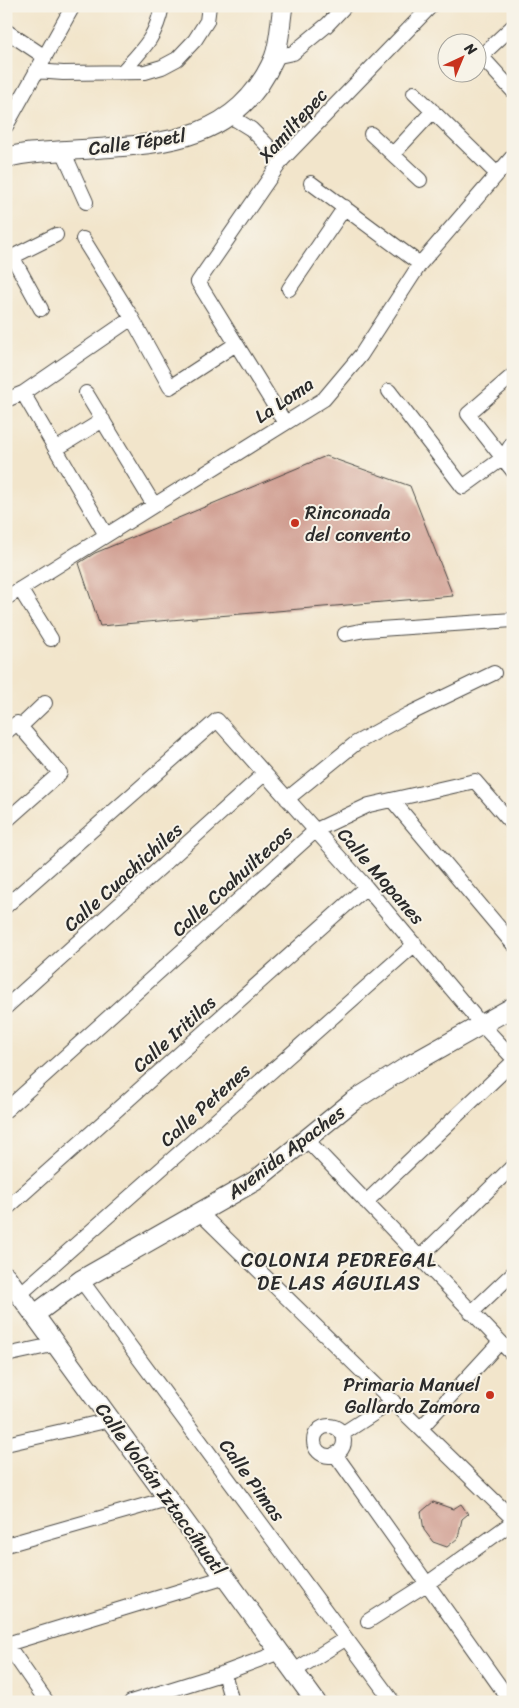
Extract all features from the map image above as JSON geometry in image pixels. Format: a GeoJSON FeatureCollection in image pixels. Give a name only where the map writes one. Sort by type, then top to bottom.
{"type":"FeatureCollection","features":[{"type":"Feature","properties":{"kind":"street"},"geometry":{"type":"LineString","coordinates":[[6,126],[73,6]]}},
{"type":"Feature","properties":{"kind":"street"},"geometry":{"type":"LineString","coordinates":[[124,70],[146,46],[158,26],[162,6]]}},
{"type":"Feature","properties":{"kind":"street"},"geometry":{"type":"LineString","coordinates":[[36,71],[63,73],[124,70],[145,72],[162,67],[177,59],[195,40],[207,22],[210,6]]}},
{"type":"Feature","properties":{"kind":"street","name":"Calle Tépetl"},"geometry":{"type":"LineString","coordinates":[[6,158],[63,151],[153,144],[199,134],[230,116],[247,100],[274,57],[283,6]]}},
{"type":"Feature","properties":{"kind":"street"},"geometry":{"type":"LineString","coordinates":[[274,57],[293,53],[317,34],[346,6]]}},
{"type":"Feature","properties":{"kind":"street","name":"Xamiltepec"},"geometry":{"type":"LineString","coordinates":[[236,344],[198,282],[282,160],[431,6]]}},
{"type":"Feature","properties":{"kind":"street"},"geometry":{"type":"LineString","coordinates":[[513,26],[481,56],[513,91]]}},
{"type":"Feature","properties":{"kind":"street"},"geometry":{"type":"LineString","coordinates":[[6,31],[45,57]]}},
{"type":"Feature","properties":{"kind":"street"},"geometry":{"type":"LineString","coordinates":[[414,93],[496,173]]}},
{"type":"Feature","properties":{"kind":"street"},"geometry":{"type":"LineString","coordinates":[[393,154],[433,111]]}},
{"type":"Feature","properties":{"kind":"street"},"geometry":{"type":"LineString","coordinates":[[230,116],[251,129],[282,160]]}},
{"type":"Feature","properties":{"kind":"street"},"geometry":{"type":"LineString","coordinates":[[372,134],[420,180]]}},
{"type":"Feature","properties":{"kind":"street","name":"Calle Tépetl"},"geometry":{"type":"LineString","coordinates":[[63,151],[86,202]]}},
{"type":"Feature","properties":{"kind":"street","name":"La Loma"},"geometry":{"type":"LineString","coordinates":[[6,598],[324,399],[361,355],[420,264],[496,173],[513,156]]}},
{"type":"Feature","properties":{"kind":"street"},"geometry":{"type":"LineString","coordinates":[[311,183],[420,264]]}},
{"type":"Feature","properties":{"kind":"street"},"geometry":{"type":"LineString","coordinates":[[289,289],[345,207]]}},
{"type":"Feature","properties":{"kind":"street"},"geometry":{"type":"LineString","coordinates":[[41,309],[10,259],[56,235]]}},
{"type":"Feature","properties":{"kind":"street"},"geometry":{"type":"LineString","coordinates":[[83,239],[132,318],[170,388],[236,344],[285,423]]}},
{"type":"Feature","properties":{"kind":"street"},"geometry":{"type":"LineString","coordinates":[[6,400],[23,393],[132,318]]}},
{"type":"Feature","properties":{"kind":"street"},"geometry":{"type":"LineString","coordinates":[[513,376],[468,414],[513,471]]}},
{"type":"Feature","properties":{"kind":"street"},"geometry":{"type":"LineString","coordinates":[[389,391],[463,487],[503,458],[513,442]]}},
{"type":"Feature","properties":{"kind":"street"},"geometry":{"type":"LineString","coordinates":[[23,393],[106,535]]}},
{"type":"Feature","properties":{"kind":"street"},"geometry":{"type":"LineString","coordinates":[[86,393],[154,505]]}},
{"type":"Feature","properties":{"kind":"street"},"geometry":{"type":"LineString","coordinates":[[56,449],[103,420]]}},
{"type":"Feature","properties":{"kind":"street"},"geometry":{"type":"LineString","coordinates":[[20,589],[51,639]]}},
{"type":"Feature","properties":{"kind":"street"},"geometry":{"type":"LineString","coordinates":[[345,634],[366,630],[513,620]]}},
{"type":"Feature","properties":{"kind":"street"},"geometry":{"type":"LineString","coordinates":[[287,799],[356,743],[409,714],[494,673]]}},
{"type":"Feature","properties":{"kind":"street"},"geometry":{"type":"LineString","coordinates":[[20,727],[46,703]]}},
{"type":"Feature","properties":{"kind":"street","name":"Calle Mopanes"},"geometry":{"type":"LineString","coordinates":[[6,906],[218,720],[366,887],[481,1024],[513,1058]]}},
{"type":"Feature","properties":{"kind":"street"},"geometry":{"type":"LineString","coordinates":[[6,732],[17,723],[60,772],[6,821]]}},
{"type":"Feature","properties":{"kind":"street","name":"Calle Cuachichiles"},"geometry":{"type":"LineString","coordinates":[[6,1007],[264,774]]}},
{"type":"Feature","properties":{"kind":"street","name":"Calle Coahuiltecos"},"geometry":{"type":"LineString","coordinates":[[6,1110],[316,830],[370,805],[475,781],[513,825]]}},
{"type":"Feature","properties":{"kind":"street"},"geometry":{"type":"LineString","coordinates":[[392,800],[513,944]]}},
{"type":"Feature","properties":{"kind":"street","name":"Calle Iritilas"},"geometry":{"type":"LineString","coordinates":[[6,1209],[366,887]]}},
{"type":"Feature","properties":{"kind":"street","name":"Calle Petenes"},"geometry":{"type":"LineString","coordinates":[[20,1295],[415,944]]}},
{"type":"Feature","properties":{"kind":"street","name":"Avenida Apaches"},"geometry":{"type":"LineString","coordinates":[[34,1315],[81,1280],[255,1181],[308,1140],[353,1101],[408,1066],[513,1007]]}},
{"type":"Feature","properties":{"kind":"street"},"geometry":{"type":"LineString","coordinates":[[366,1202],[513,1062]]}},
{"type":"Feature","properties":{"kind":"street"},"geometry":{"type":"LineString","coordinates":[[308,1140],[513,1355]]}},
{"type":"Feature","properties":{"kind":"street"},"geometry":{"type":"LineString","coordinates":[[419,1258],[513,1166]]}},
{"type":"Feature","properties":{"kind":"street"},"geometry":{"type":"LineString","coordinates":[[200,1213],[513,1520],[428,1583],[368,1621]]}},
{"type":"Feature","properties":{"kind":"street"},"geometry":{"type":"LineString","coordinates":[[471,1313],[513,1273]]}},
{"type":"Feature","properties":{"kind":"street","name":"Calle Volcán Iztaccíhuatl"},"geometry":{"type":"LineString","coordinates":[[6,1276],[316,1702]]}},
{"type":"Feature","properties":{"kind":"street","name":"Calle Pimas"},"geometry":{"type":"LineString","coordinates":[[81,1280],[392,1702]]}},
{"type":"Feature","properties":{"kind":"street"},"geometry":{"type":"LineString","coordinates":[[421,1428],[500,1342]]}},
{"type":"Feature","properties":{"kind":"street"},"geometry":{"type":"LineString","coordinates":[[6,1355],[57,1344]]}},
{"type":"Feature","properties":{"kind":"street"},"geometry":{"type":"LineString","coordinates":[[342,1434],[392,1401]]}},
{"type":"Feature","properties":{"kind":"street"},"geometry":{"type":"LineString","coordinates":[[6,1444],[110,1420]]}},
{"type":"Feature","properties":{"kind":"street"},"geometry":{"type":"LineString","coordinates":[[328,1426],[337,1428],[342,1434],[343,1446],[335,1454],[327,1456],[318,1451],[314,1438],[319,1429],[328,1426]]}},
{"type":"Feature","properties":{"kind":"street"},"geometry":{"type":"LineString","coordinates":[[335,1454],[511,1702]]}},
{"type":"Feature","properties":{"kind":"street"},"geometry":{"type":"LineString","coordinates":[[6,1545],[167,1499]]}},
{"type":"Feature","properties":{"kind":"street"},"geometry":{"type":"LineString","coordinates":[[39,1699],[7,1644],[226,1578]]}},
{"type":"Feature","properties":{"kind":"street"},"geometry":{"type":"LineString","coordinates":[[294,1671],[345,1639]]}},
{"type":"Feature","properties":{"kind":"street"},"geometry":{"type":"LineString","coordinates":[[131,1702],[224,1674],[280,1652]]}},
{"type":"Feature","properties":{"kind":"street"},"geometry":{"type":"LineString","coordinates":[[224,1674],[232,1702]]}},
{"type":"Feature","properties":{"kind":"building","name":"Rinconada del convento"},"geometry":{"type":"Polygon","coordinates":[[[326,456],[410,486],[453,596],[100,626],[79,563],[95,553],[326,456]]]}},
{"type":"Feature","properties":{"kind":"building"},"geometry":{"type":"Polygon","coordinates":[[[433,1502],[453,1509],[461,1504],[468,1514],[462,1519],[458,1538],[447,1547],[433,1542],[424,1530],[421,1512],[433,1502]]]}},
{"type":"Feature","properties":{"kind":"place","name":"Rinconada del convento"},"geometry":{"type":"Point","coordinates":[295,523]}},
{"type":"Feature","properties":{"kind":"place","name":"Primaria Manuel Gallardo Zamora"},"geometry":{"type":"Point","coordinates":[490,1395]}},
{"type":"Feature","properties":{"kind":"district","name":"COLONIA PEDREGAL DE LAS ÁGUILAS"},"geometry":{"type":"Point","coordinates":[339,1272]}}]}
